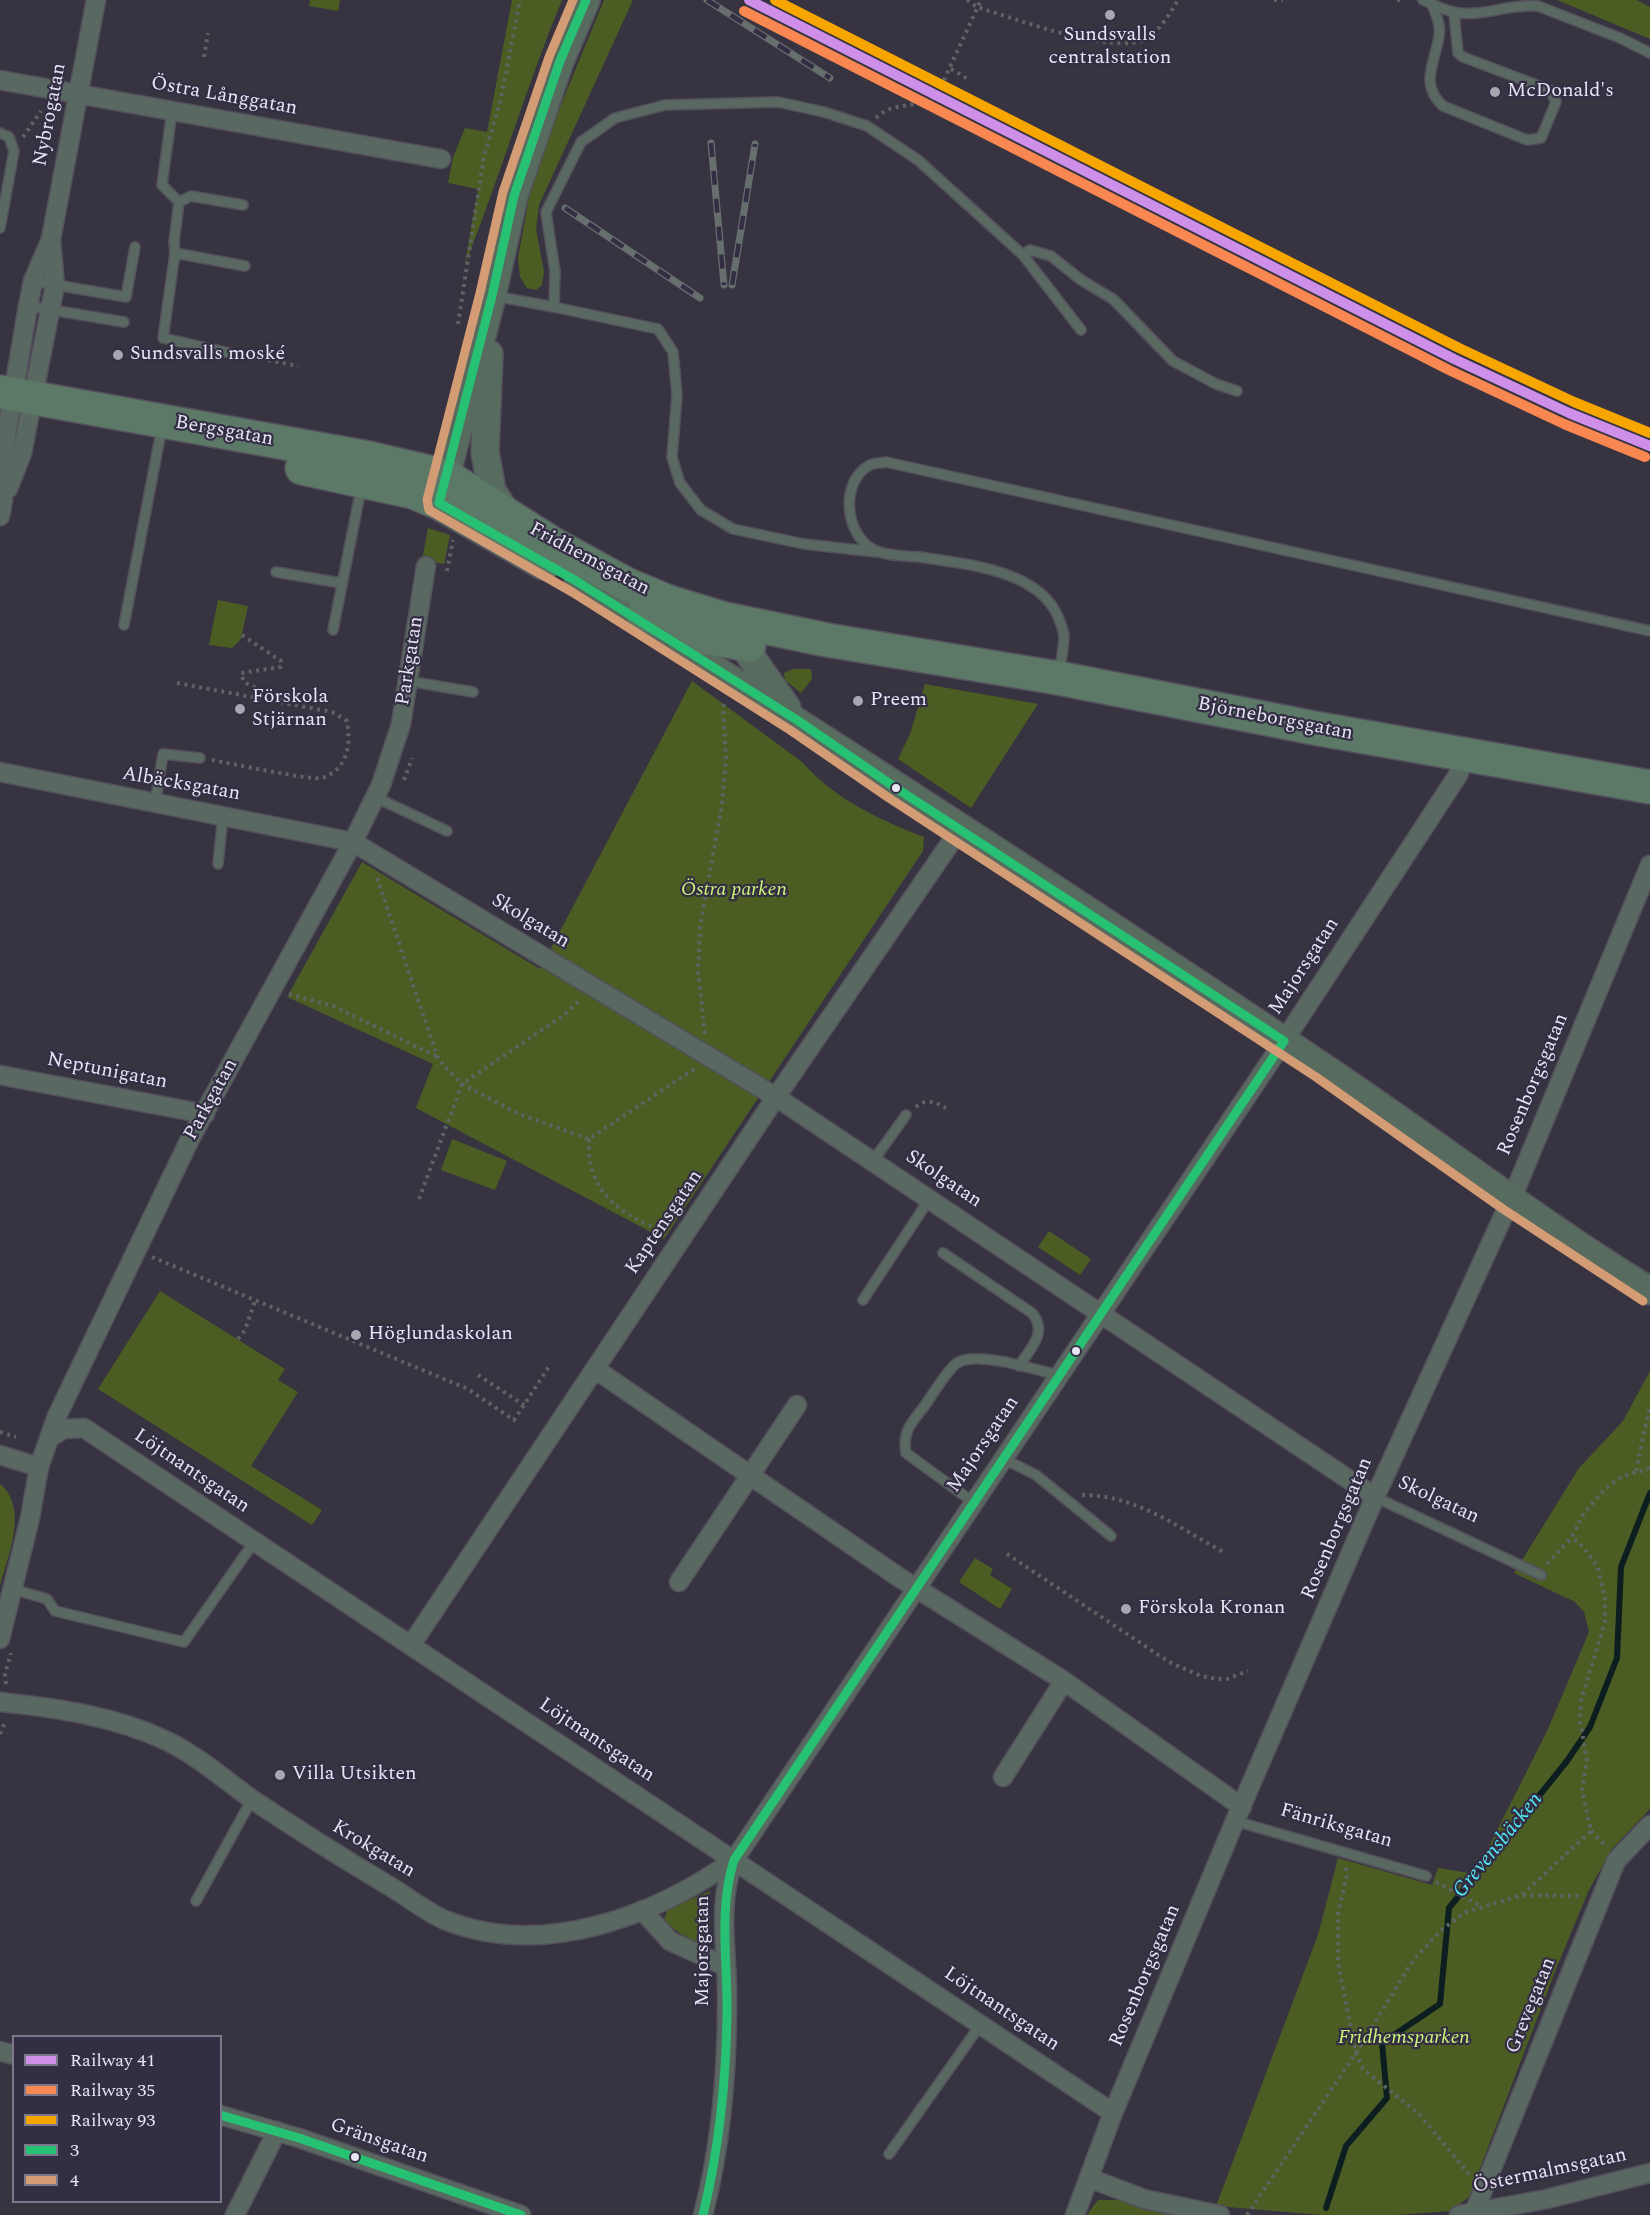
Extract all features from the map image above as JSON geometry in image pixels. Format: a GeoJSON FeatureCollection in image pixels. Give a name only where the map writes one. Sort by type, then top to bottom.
{"type":"FeatureCollection","features":[{"type":"Feature","properties":{"kind":"highway","name":"Bergsgatan"},"geometry":{"type":"LineString","coordinates":[[14,405],[161,431],[441,490]]}},
{"type":"Feature","properties":{"kind":"highway","name":"Fridhemsgatan"},"geometry":{"type":"LineString","coordinates":[[441,490],[508,515],[553,544],[626,584],[669,602],[722,633]]}},
{"type":"Feature","properties":{"kind":"highway","name":"Fridhemsgatan"},"geometry":{"type":"LineString","coordinates":[[441,490],[578,582],[652,618],[722,633]]}},
{"type":"Feature","properties":{"kind":"highway","name":"Björneborgsgatan"},"geometry":{"type":"LineString","coordinates":[[722,633],[826,655],[900,653],[1058,678],[1465,755],[1650,787]]}},
{"type":"Feature","properties":{"kind":"street","name":"Nybrogatan"},"geometry":{"type":"LineString","coordinates":[[1,505],[28,306],[33,281],[51,239],[96,0]]}},
{"type":"Feature","properties":{"kind":"street"},"geometry":{"type":"LineString","coordinates":[[492,296],[484,452],[478,472],[469,484],[441,490],[492,296],[514,196],[560,61],[586,0]]}},
{"type":"Feature","properties":{"kind":"street","name":"Östra Långgatan"},"geometry":{"type":"LineString","coordinates":[[0,80],[441,159]]}},
{"type":"Feature","properties":{"kind":"street","name":"Nybrogatan"},"geometry":{"type":"LineString","coordinates":[[14,405],[50,311],[55,285],[51,239]]}},
{"type":"Feature","properties":{"kind":"street"},"geometry":{"type":"LineString","coordinates":[[484,452],[492,491],[508,515]]}},
{"type":"Feature","properties":{"kind":"street","name":"Parkgatan"},"geometry":{"type":"LineString","coordinates":[[6,1645],[12,1590],[39,1467],[57,1416],[205,1114],[353,842],[375,797],[401,724],[426,566]]}},
{"type":"Feature","properties":{"kind":"street","name":"Fridhemsgatan"},"geometry":{"type":"LineString","coordinates":[[578,582],[797,720],[1284,1041],[1510,1199],[1650,1291]]}},
{"type":"Feature","properties":{"kind":"street","name":"Fridhemsgatan"},"geometry":{"type":"LineString","coordinates":[[722,633],[797,720]]}},
{"type":"Feature","properties":{"kind":"street","name":"Majorsgatan"},"geometry":{"type":"LineString","coordinates":[[703,2215],[712,2179],[722,2103],[726,2006],[726,1889],[734,1860],[1004,1459],[1099,1313],[1284,1041],[1458,775],[1465,755]]}},
{"type":"Feature","properties":{"kind":"street","name":"Albäcksgatan"},"geometry":{"type":"LineString","coordinates":[[0,772],[353,842]]}},
{"type":"Feature","properties":{"kind":"street","name":"Kaptensgatan"},"geometry":{"type":"LineString","coordinates":[[411,1645],[776,1097],[960,829]]}},
{"type":"Feature","properties":{"kind":"street","name":"Skolgatan"},"geometry":{"type":"LineString","coordinates":[[353,842],[776,1097],[1376,1497]]}},
{"type":"Feature","properties":{"kind":"street","name":"Rosenborgsgatan"},"geometry":{"type":"LineString","coordinates":[[1075,2215],[1113,2113],[1239,1814],[1376,1497],[1510,1199],[1650,865]]}},
{"type":"Feature","properties":{"kind":"street","name":"Neptunigatan"},"geometry":{"type":"LineString","coordinates":[[0,1075],[205,1114]]}},
{"type":"Feature","properties":{"kind":"street","name":"Fänriksgatan"},"geometry":{"type":"LineString","coordinates":[[595,1369],[917,1589],[1064,1681],[1239,1814]]}},
{"type":"Feature","properties":{"kind":"street"},"geometry":{"type":"LineString","coordinates":[[679,1582],[797,1405]]}},
{"type":"Feature","properties":{"kind":"street","name":"Löjtnantsgatan"},"geometry":{"type":"LineString","coordinates":[[49,1438],[64,1429],[84,1428],[1113,2113]]}},
{"type":"Feature","properties":{"kind":"street"},"geometry":{"type":"LineString","coordinates":[[0,1455],[39,1467]]}},
{"type":"Feature","properties":{"kind":"street"},"geometry":{"type":"LineString","coordinates":[[1003,1777],[1064,1681]]}},
{"type":"Feature","properties":{"kind":"street","name":"Krokgatan"},"geometry":{"type":"LineString","coordinates":[[9,1703],[109,1720],[167,1741],[320,1845],[444,1919],[516,1935],[552,1935],[592,1927],[642,1910],[703,1881],[734,1860]]}},
{"type":"Feature","properties":{"kind":"street","name":"Grevegatan"},"geometry":{"type":"LineString","coordinates":[[1469,2214],[1616,1861],[1650,1825]]}},
{"type":"Feature","properties":{"kind":"street"},"geometry":{"type":"LineString","coordinates":[[642,1910],[670,1941],[725,1966]]}},
{"type":"Feature","properties":{"kind":"street","name":"Gränsgatan"},"geometry":{"type":"LineString","coordinates":[[222,2116],[277,2131],[470,2207],[521,2215]]}},
{"type":"Feature","properties":{"kind":"street"},"geometry":{"type":"LineString","coordinates":[[235,2215],[277,2131]]}},
{"type":"Feature","properties":{"kind":"street","name":"Östermalmsgatan"},"geometry":{"type":"LineString","coordinates":[[1469,2214],[1506,2211],[1650,2173]]}},
{"type":"Feature","properties":{"kind":"street"},"geometry":{"type":"LineString","coordinates":[[1089,2178],[1144,2199],[1220,2215]]}},
{"type":"Feature","properties":{"kind":"lane"},"geometry":{"type":"LineString","coordinates":[[1423,0],[1454,13],[1524,4],[1538,6],[1620,38],[1650,53]]}},
{"type":"Feature","properties":{"kind":"lane"},"geometry":{"type":"LineString","coordinates":[[1432,4],[1439,22],[1440,34],[1428,78],[1436,100],[1443,106],[1527,140],[1541,138],[1556,102],[1555,96],[1550,90],[1463,57],[1458,52],[1454,13]]}},
{"type":"Feature","properties":{"kind":"lane"},"geometry":{"type":"LineString","coordinates":[[554,307],[555,272],[546,212],[581,142],[615,118],[665,105],[778,102],[824,112],[867,126],[918,160],[1023,255],[1081,330]]}},
{"type":"Feature","properties":{"kind":"lane"},"geometry":{"type":"LineString","coordinates":[[172,111],[162,185],[179,202]]}},
{"type":"Feature","properties":{"kind":"lane"},"geometry":{"type":"LineString","coordinates":[[0,133],[9,137],[14,151],[0,228]]}},
{"type":"Feature","properties":{"kind":"lane"},"geometry":{"type":"LineString","coordinates":[[179,202],[191,196],[243,205]]}},
{"type":"Feature","properties":{"kind":"lane"},"geometry":{"type":"LineString","coordinates":[[179,202],[174,242],[176,253],[163,338],[234,354]]}},
{"type":"Feature","properties":{"kind":"lane"},"geometry":{"type":"LineString","coordinates":[[33,281],[126,297],[135,247]]}},
{"type":"Feature","properties":{"kind":"lane"},"geometry":{"type":"LineString","coordinates":[[1023,255],[1030,250],[1040,251],[1063,262],[1081,280],[1113,299],[1173,360],[1216,384],[1237,390]]}},
{"type":"Feature","properties":{"kind":"lane"},"geometry":{"type":"LineString","coordinates":[[176,253],[245,266]]}},
{"type":"Feature","properties":{"kind":"lane"},"geometry":{"type":"LineString","coordinates":[[492,296],[658,329],[673,352],[677,395],[672,457],[680,483],[701,510],[733,529],[804,544],[878,552],[989,570],[1018,578],[1042,592],[1056,611],[1064,634],[1058,678]]}},
{"type":"Feature","properties":{"kind":"lane"},"geometry":{"type":"LineString","coordinates":[[28,306],[124,322]]}},
{"type":"Feature","properties":{"kind":"lane"},"geometry":{"type":"LineString","coordinates":[[124,625],[161,431]]}},
{"type":"Feature","properties":{"kind":"lane"},"geometry":{"type":"LineString","coordinates":[[878,552],[857,538],[850,519],[850,498],[855,479],[869,465],[886,462],[1650,631]]}},
{"type":"Feature","properties":{"kind":"lane"},"geometry":{"type":"LineString","coordinates":[[333,630],[360,494]]}},
{"type":"Feature","properties":{"kind":"lane"},"geometry":{"type":"LineString","coordinates":[[276,572],[341,584]]}},
{"type":"Feature","properties":{"kind":"lane"},"geometry":{"type":"LineString","coordinates":[[408,681],[473,692]]}},
{"type":"Feature","properties":{"kind":"lane"},"geometry":{"type":"LineString","coordinates":[[155,804],[163,754],[200,758]]}},
{"type":"Feature","properties":{"kind":"lane"},"geometry":{"type":"LineString","coordinates":[[375,797],[447,831]]}},
{"type":"Feature","properties":{"kind":"lane"},"geometry":{"type":"LineString","coordinates":[[218,864],[223,816]]}},
{"type":"Feature","properties":{"kind":"lane"},"geometry":{"type":"LineString","coordinates":[[873,1161],[906,1115]]}},
{"type":"Feature","properties":{"kind":"lane"},"geometry":{"type":"LineString","coordinates":[[863,1300],[930,1198]]}},
{"type":"Feature","properties":{"kind":"lane"},"geometry":{"type":"LineString","coordinates":[[943,1253],[1032,1313],[1040,1322],[1040,1333],[1020,1366]]}},
{"type":"Feature","properties":{"kind":"lane"},"geometry":{"type":"LineString","coordinates":[[973,1502],[906,1453],[903,1442],[907,1428],[957,1363],[971,1359],[989,1360],[1058,1375]]}},
{"type":"Feature","properties":{"kind":"lane"},"geometry":{"type":"LineString","coordinates":[[1004,1459],[1036,1475],[1112,1536]]}},
{"type":"Feature","properties":{"kind":"lane","name":"Skolgatan"},"geometry":{"type":"LineString","coordinates":[[1376,1497],[1541,1575]]}},
{"type":"Feature","properties":{"kind":"lane"},"geometry":{"type":"LineString","coordinates":[[12,1590],[47,1599],[55,1611],[184,1642],[254,1542]]}},
{"type":"Feature","properties":{"kind":"lane"},"geometry":{"type":"LineString","coordinates":[[195,1901],[252,1799]]}},
{"type":"Feature","properties":{"kind":"lane","name":"Fänriksgatan"},"geometry":{"type":"LineString","coordinates":[[1239,1814],[1344,1853],[1426,1876]]}},
{"type":"Feature","properties":{"kind":"lane"},"geometry":{"type":"LineString","coordinates":[[889,2154],[981,2025]]}},
{"type":"Feature","properties":{"kind":"path"},"geometry":{"type":"LineString","coordinates":[[457,332],[484,156],[500,103],[520,0]]}},
{"type":"Feature","properties":{"kind":"path"},"geometry":{"type":"LineString","coordinates":[[967,0],[977,7],[1113,45],[1146,39],[1168,17],[1178,0]]}},
{"type":"Feature","properties":{"kind":"path"},"geometry":{"type":"LineString","coordinates":[[867,126],[890,107],[927,103],[937,95],[981,0]]}},
{"type":"Feature","properties":{"kind":"path"},"geometry":{"type":"LineString","coordinates":[[1274,0],[1283,0]]}},
{"type":"Feature","properties":{"kind":"path"},"geometry":{"type":"LineString","coordinates":[[1396,0],[1404,0]]}},
{"type":"Feature","properties":{"kind":"path"},"geometry":{"type":"LineString","coordinates":[[204,57],[208,33]]}},
{"type":"Feature","properties":{"kind":"path"},"geometry":{"type":"LineString","coordinates":[[951,69],[968,79]]}},
{"type":"Feature","properties":{"kind":"path"},"geometry":{"type":"LineString","coordinates":[[927,103],[940,110]]}},
{"type":"Feature","properties":{"kind":"path"},"geometry":{"type":"LineString","coordinates":[[25,135],[41,111]]}},
{"type":"Feature","properties":{"kind":"path"},"geometry":{"type":"LineString","coordinates":[[234,354],[298,366]]}},
{"type":"Feature","properties":{"kind":"path"},"geometry":{"type":"LineString","coordinates":[[445,579],[455,532]]}},
{"type":"Feature","properties":{"kind":"path"},"geometry":{"type":"LineString","coordinates":[[242,635],[281,661],[281,667],[241,673],[244,682],[290,704]]}},
{"type":"Feature","properties":{"kind":"path"},"geometry":{"type":"LineString","coordinates":[[177,683],[332,712],[347,721],[348,753],[338,771],[320,779],[200,758]]}},
{"type":"Feature","properties":{"kind":"path"},"geometry":{"type":"LineString","coordinates":[[589,1139],[709,1058],[698,970],[700,938],[722,805],[726,758],[723,707],[728,696]]}},
{"type":"Feature","properties":{"kind":"path"},"geometry":{"type":"LineString","coordinates":[[402,784],[413,752]]}},
{"type":"Feature","properties":{"kind":"path"},"geometry":{"type":"LineString","coordinates":[[383,860],[377,875],[378,886],[437,1056]]}},
{"type":"Feature","properties":{"kind":"path"},"geometry":{"type":"LineString","coordinates":[[419,1199],[462,1084],[564,1015],[594,987]]}},
{"type":"Feature","properties":{"kind":"path"},"geometry":{"type":"LineString","coordinates":[[273,990],[333,1006],[437,1056],[462,1084],[519,1114],[589,1139]]}},
{"type":"Feature","properties":{"kind":"path"},"geometry":{"type":"LineString","coordinates":[[906,1115],[921,1102],[935,1101],[946,1108]]}},
{"type":"Feature","properties":{"kind":"path"},"geometry":{"type":"LineString","coordinates":[[589,1139],[588,1151],[598,1188],[630,1218],[670,1235]]}},
{"type":"Feature","properties":{"kind":"path"},"geometry":{"type":"LineString","coordinates":[[136,1251],[468,1389],[514,1420],[550,1365]]}},
{"type":"Feature","properties":{"kind":"path"},"geometry":{"type":"LineString","coordinates":[[238,1339],[255,1300]]}},
{"type":"Feature","properties":{"kind":"path"},"geometry":{"type":"LineString","coordinates":[[478,1375],[524,1405]]}},
{"type":"Feature","properties":{"kind":"path"},"geometry":{"type":"LineString","coordinates":[[1636,1471],[1650,1405]]}},
{"type":"Feature","properties":{"kind":"path"},"geometry":{"type":"LineString","coordinates":[[0,1432],[16,1437]]}},
{"type":"Feature","properties":{"kind":"path"},"geometry":{"type":"LineString","coordinates":[[1548,1563],[1572,1537],[1584,1513],[1605,1488],[1620,1477],[1650,1468]]}},
{"type":"Feature","properties":{"kind":"path"},"geometry":{"type":"LineString","coordinates":[[1061,1495],[1115,1498],[1148,1509],[1223,1552]]}},
{"type":"Feature","properties":{"kind":"path"},"geometry":{"type":"LineString","coordinates":[[1572,1537],[1585,1549],[1598,1568],[1605,1599],[1605,1622],[1587,1675],[1581,1701],[1580,1721],[1587,1760],[1582,1790],[1591,1831],[1605,1846],[1616,1850]]}},
{"type":"Feature","properties":{"kind":"path"},"geometry":{"type":"LineString","coordinates":[[1006,1554],[1169,1662],[1201,1676],[1217,1678],[1227,1679],[1248,1671]]}},
{"type":"Feature","properties":{"kind":"path"},"geometry":{"type":"LineString","coordinates":[[0,1732],[2,1723],[16,1717],[9,1703],[17,1697],[6,1685],[3,1673],[6,1645]]}},
{"type":"Feature","properties":{"kind":"path"},"geometry":{"type":"LineString","coordinates":[[1522,1895],[1591,1831]]}},
{"type":"Feature","properties":{"kind":"path"},"geometry":{"type":"LineString","coordinates":[[1344,1853],[1347,1875],[1338,1913],[1338,1963],[1356,2053],[1363,2069],[1420,2115],[1470,2176]]}},
{"type":"Feature","properties":{"kind":"path"},"geometry":{"type":"LineString","coordinates":[[1453,1891],[1483,1908]]}},
{"type":"Feature","properties":{"kind":"path"},"geometry":{"type":"LineString","coordinates":[[1247,2215],[1356,2053],[1412,1962],[1440,1931],[1466,1912],[1522,1895],[1590,1897]]}},
{"type":"Feature","properties":{"kind":"green space"},"geometry":{"type":"Polygon","coordinates":[[[310,0],[340,0],[338,11],[309,6],[310,0]]]}},
{"type":"Feature","properties":{"kind":"green space"},"geometry":{"type":"Polygon","coordinates":[[[512,0],[562,0],[465,264],[478,189],[448,183],[453,157],[465,128],[487,132],[512,0]]]}},
{"type":"Feature","properties":{"kind":"green space"},"geometry":{"type":"Polygon","coordinates":[[[604,0],[633,0],[539,205],[536,229],[544,272],[542,285],[536,290],[527,288],[520,277],[518,258],[530,192],[551,129],[604,0]]]}},
{"type":"Feature","properties":{"kind":"green space"},"geometry":{"type":"Polygon","coordinates":[[[1557,0],[1637,0],[1650,7],[1650,39],[1557,0]]]}},
{"type":"Feature","properties":{"kind":"green space"},"geometry":{"type":"Polygon","coordinates":[[[428,528],[450,535],[444,564],[422,560],[428,528]]]}},
{"type":"Feature","properties":{"kind":"green space"},"geometry":{"type":"Polygon","coordinates":[[[218,600],[248,606],[241,639],[232,648],[209,645],[218,600]]]}},
{"type":"Feature","properties":{"kind":"green space"},"geometry":{"type":"Polygon","coordinates":[[[793,669],[811,669],[812,679],[801,693],[785,680],[784,673],[793,669]]]}},
{"type":"Feature","properties":{"kind":"green space","name":"Östra parken"},"geometry":{"type":"Polygon","coordinates":[[[692,681],[802,762],[843,798],[890,823],[924,837],[923,851],[664,1239],[416,1108],[433,1064],[287,997],[362,862],[540,969],[692,681]]]}},
{"type":"Feature","properties":{"kind":"green space"},"geometry":{"type":"Polygon","coordinates":[[[925,684],[1038,704],[971,808],[898,759],[910,734],[925,684]]]}},
{"type":"Feature","properties":{"kind":"green space"},"geometry":{"type":"Polygon","coordinates":[[[452,1139],[507,1161],[495,1190],[441,1170],[452,1139]]]}},
{"type":"Feature","properties":{"kind":"green space"},"geometry":{"type":"Polygon","coordinates":[[[1049,1231],[1091,1259],[1080,1275],[1038,1247],[1049,1231]]]}},
{"type":"Feature","properties":{"kind":"green space"},"geometry":{"type":"Polygon","coordinates":[[[160,1291],[285,1369],[278,1380],[298,1392],[251,1466],[322,1510],[312,1525],[98,1389],[160,1291]]]}},
{"type":"Feature","properties":{"kind":"green space","name":"Fridhemsparken"},"geometry":{"type":"Polygon","coordinates":[[[1650,1371],[1650,1809],[1612,1849],[1589,1890],[1556,1969],[1469,2197],[1450,2211],[1397,2215],[1321,2215],[1216,2206],[1318,1935],[1338,1858],[1432,1885],[1438,1868],[1475,1874],[1548,1729],[1589,1632],[1584,1612],[1575,1602],[1514,1573],[1579,1468],[1623,1421],[1650,1371]]]}},
{"type":"Feature","properties":{"kind":"green space"},"geometry":{"type":"Polygon","coordinates":[[[0,1484],[9,1494],[15,1519],[11,1547],[0,1586],[0,1484]]]}},
{"type":"Feature","properties":{"kind":"green space"},"geometry":{"type":"Polygon","coordinates":[[[975,1558],[993,1569],[990,1575],[1012,1589],[1000,1609],[959,1582],[975,1558]]]}},
{"type":"Feature","properties":{"kind":"green space"},"geometry":{"type":"Polygon","coordinates":[[[710,1891],[710,1939],[707,1944],[683,1935],[664,1919],[668,1909],[710,1891]]]}},
{"type":"Feature","properties":{"kind":"green space"},"geometry":{"type":"Polygon","coordinates":[[[1098,2200],[1119,2200],[1176,2215],[1087,2215],[1098,2200]]]}},
{"type":"Feature","properties":{"kind":"waterway","name":"Grevensbäcken"},"geometry":{"type":"LineString","coordinates":[[1326,2208],[1346,2146],[1387,2098],[1382,2043],[1440,2004],[1449,1908],[1567,1761],[1590,1727],[1617,1658],[1621,1567],[1650,1493]]}},
{"type":"Feature","properties":{"kind":"railway"},"geometry":{"type":"LineString","coordinates":[[707,0],[830,78]]}},
{"type":"Feature","properties":{"kind":"railway"},"geometry":{"type":"LineString","coordinates":[[711,143],[724,285]]}},
{"type":"Feature","properties":{"kind":"railway"},"geometry":{"type":"LineString","coordinates":[[732,285],[755,144]]}},
{"type":"Feature","properties":{"kind":"railway"},"geometry":{"type":"LineString","coordinates":[[565,208],[700,298]]}},
{"type":"Feature","properties":{"kind":"rail line","name":"41"},"geometry":{"type":"LineString","coordinates":[[749,0],[1454,359],[1569,413],[1650,446]]}},
{"type":"Feature","properties":{"kind":"rail line","name":"93"},"geometry":{"type":"LineString","coordinates":[[775,0],[1459,348],[1574,402],[1650,433]]}},
{"type":"Feature","properties":{"kind":"rail line","name":"35"},"geometry":{"type":"LineString","coordinates":[[744,11],[1449,370],[1564,424],[1645,457]]}},
{"type":"Feature","properties":{"kind":"transit line","name":"4"},"geometry":{"type":"LineString","coordinates":[[573,0],[549,57],[503,192],[480,293],[427,500],[429,510],[572,592],[790,730],[889,798],[1316,1077],[1503,1209],[1643,1301]]}},
{"type":"Feature","properties":{"kind":"transit line","name":"3"},"geometry":{"type":"LineString","coordinates":[[586,0],[560,61],[514,196],[492,296],[439,503],[578,582],[797,720],[896,788],[1284,1041]]}},
{"type":"Feature","properties":{"kind":"transit line","name":"3"},"geometry":{"type":"LineString","coordinates":[[703,2215],[717,2141],[723,2091],[727,2015],[725,1917],[726,1898],[734,1860],[1284,1041]]}},
{"type":"Feature","properties":{"kind":"transit line","name":"3"},"geometry":{"type":"LineString","coordinates":[[222,2116],[299,2138],[521,2215]]}},
{"type":"Feature","properties":{"kind":"place","name":"Sundsvalls centralstation"},"geometry":{"type":"Point","coordinates":[1110,15]}},
{"type":"Feature","properties":{"kind":"place","name":"McDonald's"},"geometry":{"type":"Point","coordinates":[1495,92]}},
{"type":"Feature","properties":{"kind":"place","name":"Sundsvalls moské"},"geometry":{"type":"Point","coordinates":[118,355]}},
{"type":"Feature","properties":{"kind":"place","name":"Preem"},"geometry":{"type":"Point","coordinates":[858,701]}},
{"type":"Feature","properties":{"kind":"place","name":"Förskola Stjärnan"},"geometry":{"type":"Point","coordinates":[240,709]}},
{"type":"Feature","properties":{"kind":"place","name":"Höglundaskolan"},"geometry":{"type":"Point","coordinates":[356,1335]}},
{"type":"Feature","properties":{"kind":"place","name":"Förskola Kronan"},"geometry":{"type":"Point","coordinates":[1126,1609]}},
{"type":"Feature","properties":{"kind":"place","name":"Villa Utsikten"},"geometry":{"type":"Point","coordinates":[280,1775]}}]}
